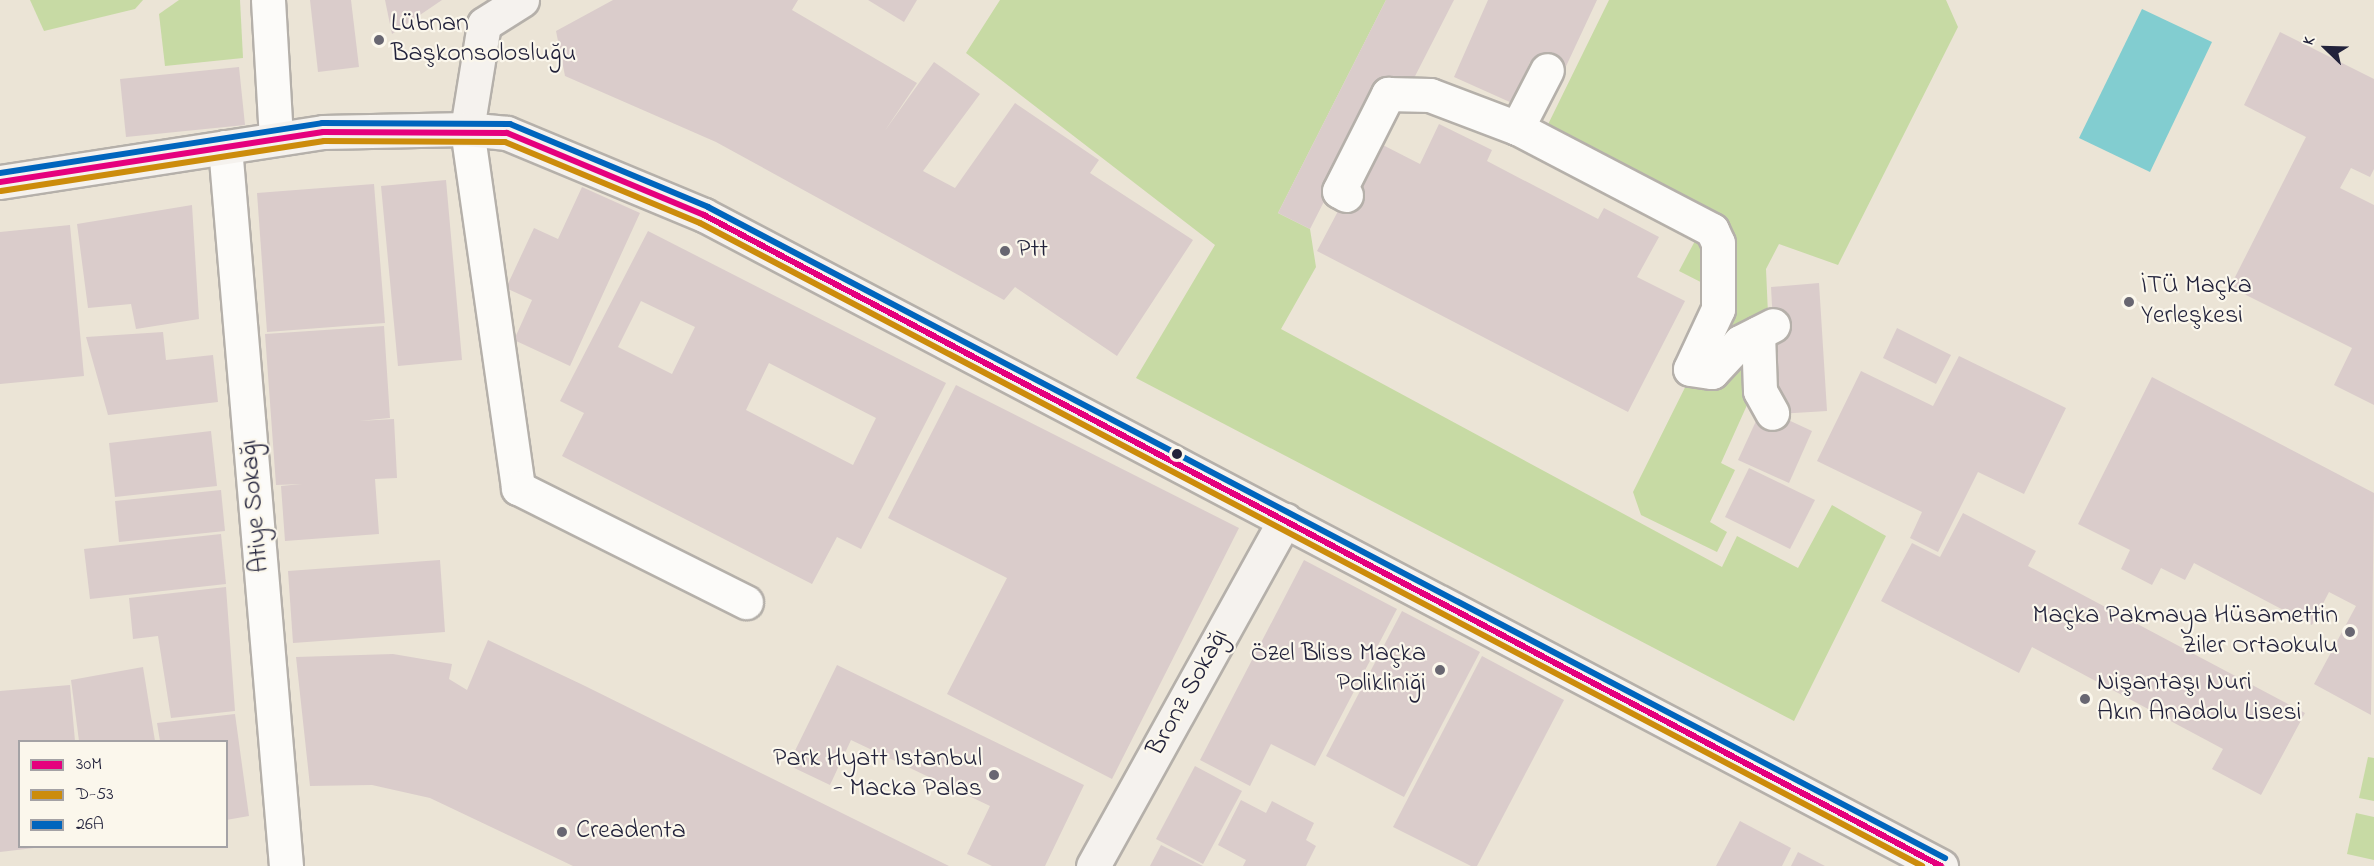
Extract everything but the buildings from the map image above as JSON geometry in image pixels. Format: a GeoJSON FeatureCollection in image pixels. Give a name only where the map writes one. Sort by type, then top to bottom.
{"type":"FeatureCollection","features":[{"type":"Feature","properties":{"kind":"main road"},"geometry":{"type":"LineString","coordinates":[[467,129],[484,24],[522,0]]}},
{"type":"Feature","properties":{"kind":"main road"},"geometry":{"type":"LineString","coordinates":[[0,182],[276,139],[467,129],[507,133],[704,215],[1941,866]]}},
{"type":"Feature","properties":{"kind":"main road","name":"Bronz Sokağı"},"geometry":{"type":"LineString","coordinates":[[1093,866],[1285,520]]}},
{"type":"Feature","properties":{"kind":"street"},"geometry":{"type":"LineString","coordinates":[[268,0],[276,139]]}},
{"type":"Feature","properties":{"kind":"street"},"geometry":{"type":"LineString","coordinates":[[1517,128],[1547,70]]}},
{"type":"Feature","properties":{"kind":"street"},"geometry":{"type":"LineString","coordinates":[[1343,184],[1384,93],[1479,100],[1517,128],[1712,230],[1718,243],[1718,309],[1690,369],[1712,372],[1740,342],[1768,368]]}},
{"type":"Feature","properties":{"kind":"street"},"geometry":{"type":"LineString","coordinates":[[467,129],[518,488],[746,602]]}},
{"type":"Feature","properties":{"kind":"street","name":"Atiye Sokağı"},"geometry":{"type":"LineString","coordinates":[[225,147],[286,866]]}},
{"type":"Feature","properties":{"kind":"green space"},"geometry":{"type":"Polygon","coordinates":[[[30,0],[143,0],[135,9],[44,31],[30,0]]]}},
{"type":"Feature","properties":{"kind":"green space"},"geometry":{"type":"Polygon","coordinates":[[[179,0],[240,0],[243,58],[165,66],[159,14],[179,0]]]}},
{"type":"Feature","properties":{"kind":"green space"},"geometry":{"type":"Polygon","coordinates":[[[1000,0],[1386,0],[1278,213],[1310,229],[1316,267],[1281,329],[1722,567],[1737,536],[1798,568],[1832,505],[1886,536],[1794,721],[1136,378],[1215,245],[966,53],[1000,0]]]}},
{"type":"Feature","properties":{"kind":"green space"},"geometry":{"type":"Polygon","coordinates":[[[1609,0],[1946,0],[1958,27],[1838,265],[1779,244],[1766,269],[1772,404],[1752,394],[1721,463],[1735,470],[1710,522],[1727,532],[1717,552],[1641,515],[1633,492],[1730,297],[1679,271],[1696,239],[1533,155],[1609,0]]]}},
{"type":"Feature","properties":{"kind":"green space"},"geometry":{"type":"Polygon","coordinates":[[[2368,757],[2374,758],[2374,801],[2359,798],[2368,757]]]}},
{"type":"Feature","properties":{"kind":"green space"},"geometry":{"type":"Polygon","coordinates":[[[2356,813],[2374,817],[2374,860],[2347,854],[2356,813]]]}},
{"type":"Feature","properties":{"kind":"water"},"geometry":{"type":"Polygon","coordinates":[[[2142,9],[2212,42],[2150,172],[2079,138],[2142,9]]]}},
{"type":"Feature","properties":{"kind":"transit line","name":"26A"},"geometry":{"type":"LineString","coordinates":[[0,173],[322,123],[510,124],[708,207],[1945,858]]}},
{"type":"Feature","properties":{"kind":"transit line","name":"30M"},"geometry":{"type":"LineString","coordinates":[[0,182],[323,132],[507,133],[704,215],[1941,866]]}},
{"type":"Feature","properties":{"kind":"transit line","name":"D-53"},"geometry":{"type":"LineString","coordinates":[[1,191],[324,141],[505,142],[700,223],[1922,866]]}},
{"type":"Feature","properties":{"kind":"place","name":"Lübnan Başkonsolosluğu"},"geometry":{"type":"Point","coordinates":[379,40]}},
{"type":"Feature","properties":{"kind":"place","name":"Ptt"},"geometry":{"type":"Point","coordinates":[1005,251]}},
{"type":"Feature","properties":{"kind":"place","name":"İTÜ Maçka Yerleşkesi"},"geometry":{"type":"Point","coordinates":[2129,302]}},
{"type":"Feature","properties":{"kind":"place","name":"Maçka Pakmaya Hüsamettin Ziler Ortaokulu"},"geometry":{"type":"Point","coordinates":[2350,632]}},
{"type":"Feature","properties":{"kind":"place","name":"Özel Bliss Maçka Polikliniği"},"geometry":{"type":"Point","coordinates":[1440,670]}},
{"type":"Feature","properties":{"kind":"place","name":"Nişantaşı Nuri Akın Anadolu Lisesi"},"geometry":{"type":"Point","coordinates":[2085,699]}},
{"type":"Feature","properties":{"kind":"place","name":"Park Hyatt Istanbul - Macka Palas"},"geometry":{"type":"Point","coordinates":[994,775]}},
{"type":"Feature","properties":{"kind":"place","name":"Creadenta"},"geometry":{"type":"Point","coordinates":[562,832]}}]}
